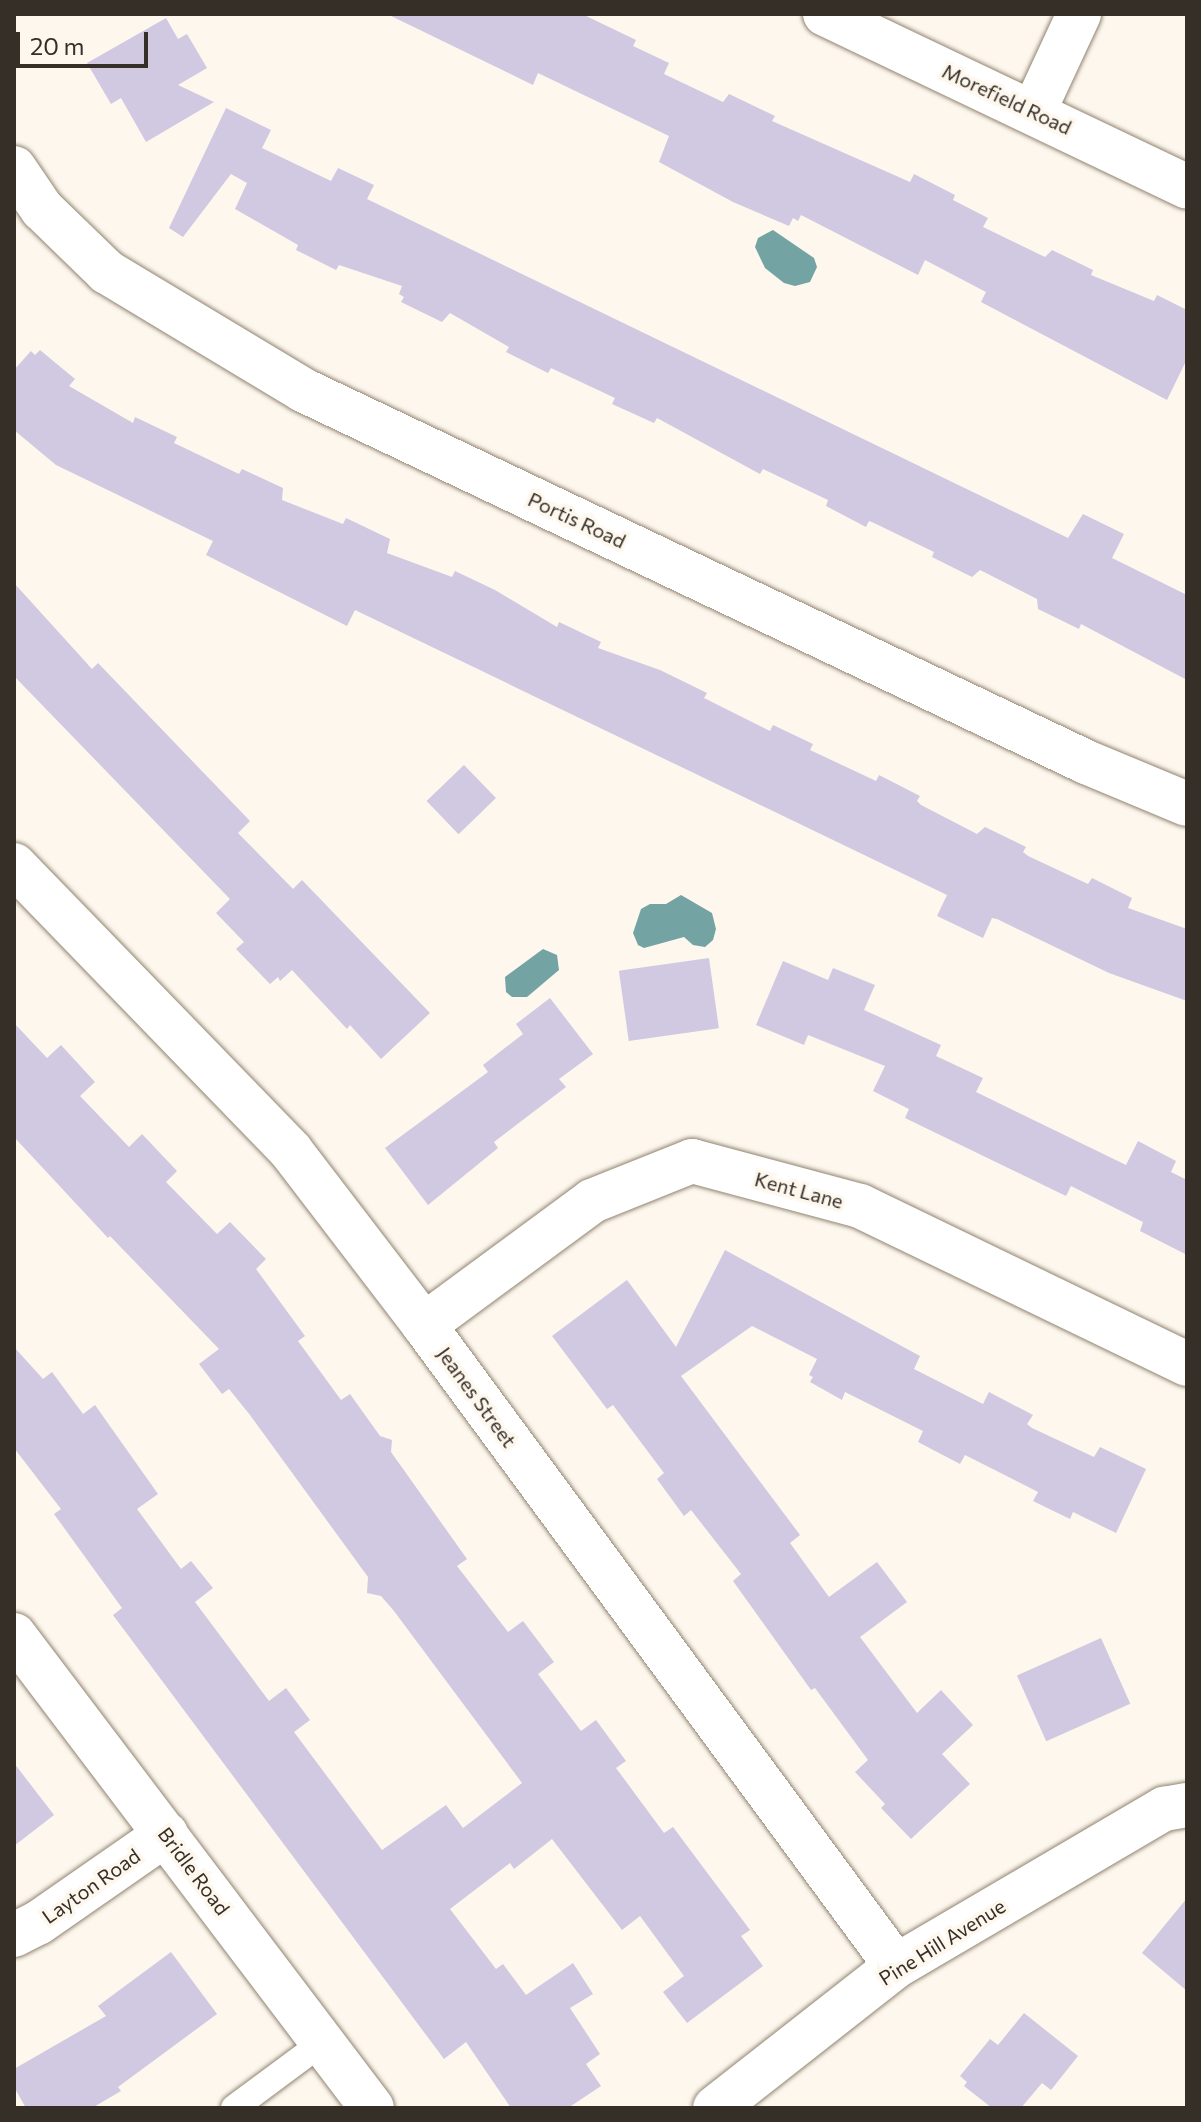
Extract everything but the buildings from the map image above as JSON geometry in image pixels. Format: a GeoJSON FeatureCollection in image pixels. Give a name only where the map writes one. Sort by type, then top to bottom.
{"type":"FeatureCollection","features":[{"type":"Feature","properties":{"kind":"street","name":"Morefield Road"},"geometry":{"type":"LineString","coordinates":[[825,14],[1034,111],[1187,187]]}},
{"type":"Feature","properties":{"kind":"street"},"geometry":{"type":"LineString","coordinates":[[1034,111],[1079,14]]}},
{"type":"Feature","properties":{"kind":"street","name":"Portis Road"},"geometry":{"type":"LineString","coordinates":[[14,168],[42,209],[107,272],[303,390],[1086,762],[1187,804]]}},
{"type":"Feature","properties":{"kind":"street","name":"Jeanes Street"},"geometry":{"type":"LineString","coordinates":[[14,865],[291,1151],[424,1325],[896,1966]]}},
{"type":"Feature","properties":{"kind":"street","name":"Kent Lane"},"geometry":{"type":"LineString","coordinates":[[424,1325],[592,1201],[692,1161],[860,1206],[1187,1364]]}},
{"type":"Feature","properties":{"kind":"street","name":"Bridle Road"},"geometry":{"type":"LineString","coordinates":[[14,1635],[372,2108]]}},
{"type":"Feature","properties":{"kind":"street","name":"Pine Hill Avenue"},"geometry":{"type":"LineString","coordinates":[[715,2108],[896,1966],[1164,1809],[1187,1805]]}},
{"type":"Feature","properties":{"kind":"street","name":"Layton Road"},"geometry":{"type":"LineString","coordinates":[[14,1935],[38,1923],[166,1834]]}},
{"type":"Feature","properties":{"kind":"lane"},"geometry":{"type":"LineString","coordinates":[[234,2108],[323,2042]]}},
{"type":"Feature","properties":{"kind":"water"},"geometry":{"type":"Polygon","coordinates":[[[773,230],[814,258],[817,267],[810,282],[795,286],[784,283],[765,268],[755,247],[758,238],[773,230]]]}},
{"type":"Feature","properties":{"kind":"water"},"geometry":{"type":"Polygon","coordinates":[[[681,895],[712,913],[716,929],[713,940],[705,947],[693,945],[684,937],[644,948],[638,945],[633,933],[641,909],[650,904],[666,904],[681,895]]]}},
{"type":"Feature","properties":{"kind":"water"},"geometry":{"type":"Polygon","coordinates":[[[543,949],[557,955],[559,970],[527,997],[512,997],[506,992],[505,977],[543,949]]]}}]}
